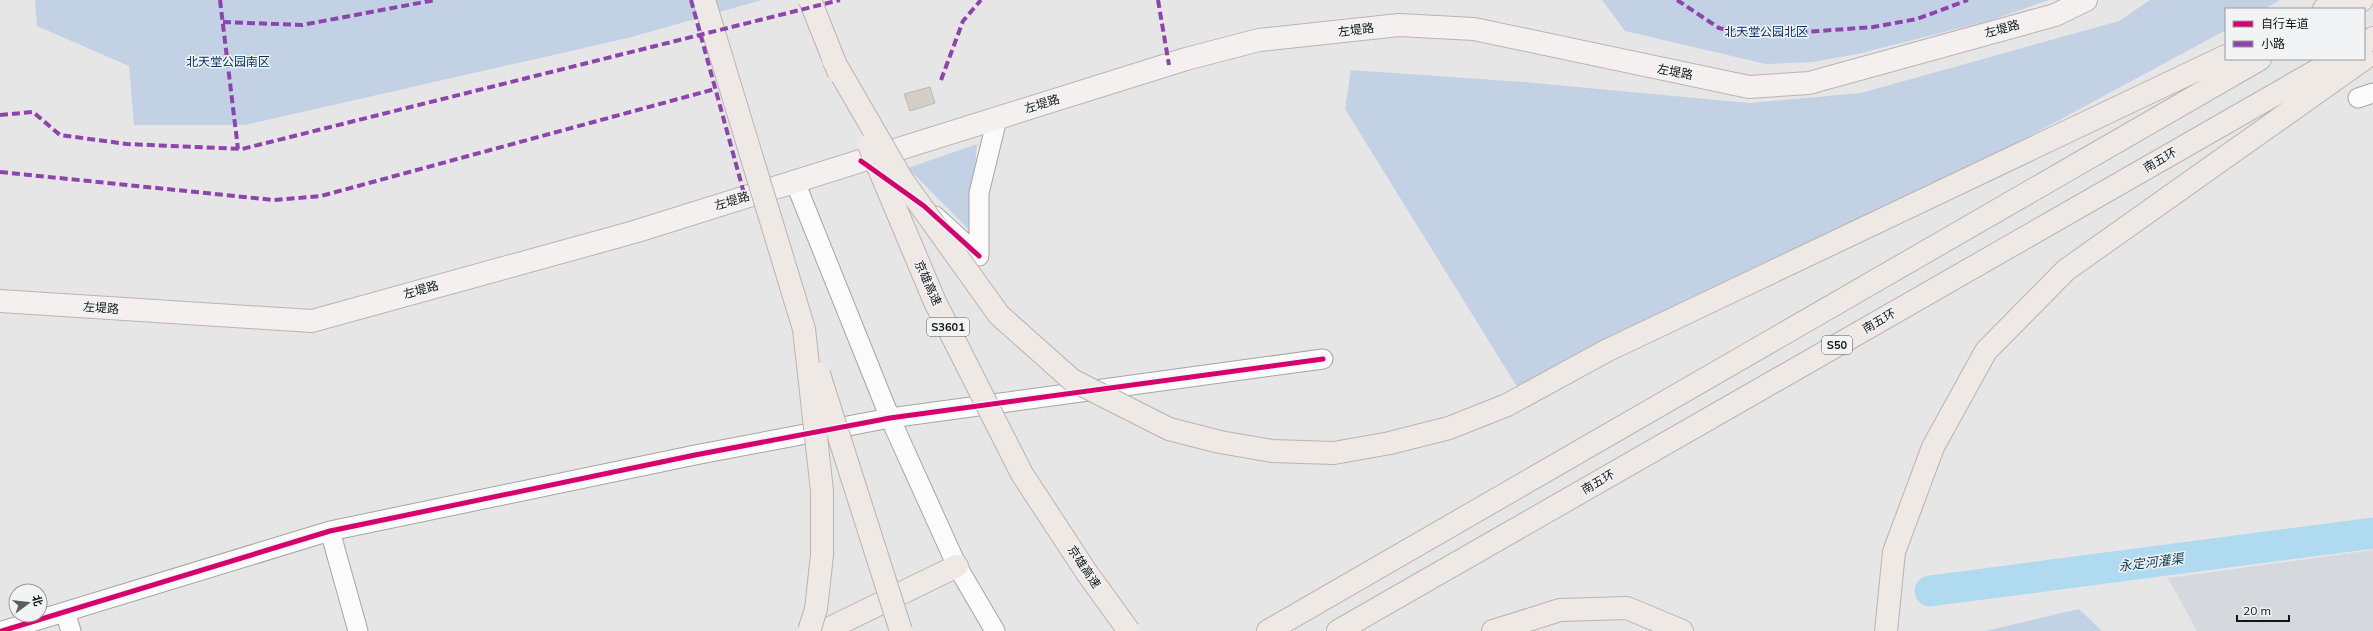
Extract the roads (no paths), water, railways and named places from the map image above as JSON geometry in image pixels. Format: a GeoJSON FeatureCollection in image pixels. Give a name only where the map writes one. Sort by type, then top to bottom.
{"type":"FeatureCollection","features":[{"type":"Feature","properties":{"kind":"highway"},"geometry":{"type":"LineString","coordinates":[[704,0],[804,329],[901,631]]}},
{"type":"Feature","properties":{"kind":"highway","name":"京雄高速"},"geometry":{"type":"LineString","coordinates":[[810,0],[833,60],[935,302],[1022,474],[1086,572],[1129,631]]}},
{"type":"Feature","properties":{"kind":"highway"},"geometry":{"type":"LineString","coordinates":[[2326,8],[2343,0]]}},
{"type":"Feature","properties":{"kind":"highway"},"geometry":{"type":"LineString","coordinates":[[2349,8],[2362,0]]}},
{"type":"Feature","properties":{"kind":"highway"},"geometry":{"type":"LineString","coordinates":[[2365,58],[2373,52]]}},
{"type":"Feature","properties":{"kind":"highway"},"geometry":{"type":"LineString","coordinates":[[833,60],[903,181],[999,315],[1072,380],[1169,428],[1220,442],[1272,451],[1341,452],[1390,443],[1449,428],[1507,405],[1606,351],[2225,56]]}},
{"type":"Feature","properties":{"kind":"highway"},"geometry":{"type":"LineString","coordinates":[[1268,631],[2258,60]]}},
{"type":"Feature","properties":{"kind":"highway","name":"南五环"},"geometry":{"type":"LineString","coordinates":[[1338,631],[2335,60]]}},
{"type":"Feature","properties":{"kind":"highway"},"geometry":{"type":"LineString","coordinates":[[1886,631],[1894,552],[1933,447],[1986,351],[2066,270],[2363,60]]}},
{"type":"Feature","properties":{"kind":"highway"},"geometry":{"type":"LineString","coordinates":[[804,329],[822,491],[822,555],[816,609],[809,631]]}},
{"type":"Feature","properties":{"kind":"highway"},"geometry":{"type":"LineString","coordinates":[[824,631],[957,566]]}},
{"type":"Feature","properties":{"kind":"highway"},"geometry":{"type":"LineString","coordinates":[[1493,631],[1560,610],[1627,608],[1682,631]]}},
{"type":"Feature","properties":{"kind":"main road","name":"左堤路"},"geometry":{"type":"LineString","coordinates":[[0,302],[312,321],[634,232],[1186,59],[1259,40],[1399,25],[1474,29],[1749,87],[1809,83],[2055,15],[2086,0]]}},
{"type":"Feature","properties":{"kind":"street"},"geometry":{"type":"LineString","coordinates":[[861,161],[924,206],[979,256],[979,193],[997,118]]}},
{"type":"Feature","properties":{"kind":"street"},"geometry":{"type":"LineString","coordinates":[[795,182],[890,418],[957,566],[995,631]]}},
{"type":"Feature","properties":{"kind":"street"},"geometry":{"type":"LineString","coordinates":[[2,631],[330,531],[695,455],[890,418],[1323,359]]}},
{"type":"Feature","properties":{"kind":"street"},"geometry":{"type":"LineString","coordinates":[[330,531],[358,631]]}},
{"type":"Feature","properties":{"kind":"street"},"geometry":{"type":"LineString","coordinates":[[65,612],[71,631]]}},
{"type":"Feature","properties":{"kind":"waterway","name":"永定河灌渠"},"geometry":{"type":"LineString","coordinates":[[1930,591],[2373,533]]}},
{"type":"Feature","properties":{"kind":"park label","name":"北天堂公园北区"},"geometry":{"type":"Point","coordinates":[1766,32]}},
{"type":"Feature","properties":{"kind":"park label","name":"北天堂公园南区"},"geometry":{"type":"Point","coordinates":[228,62]}}]}
